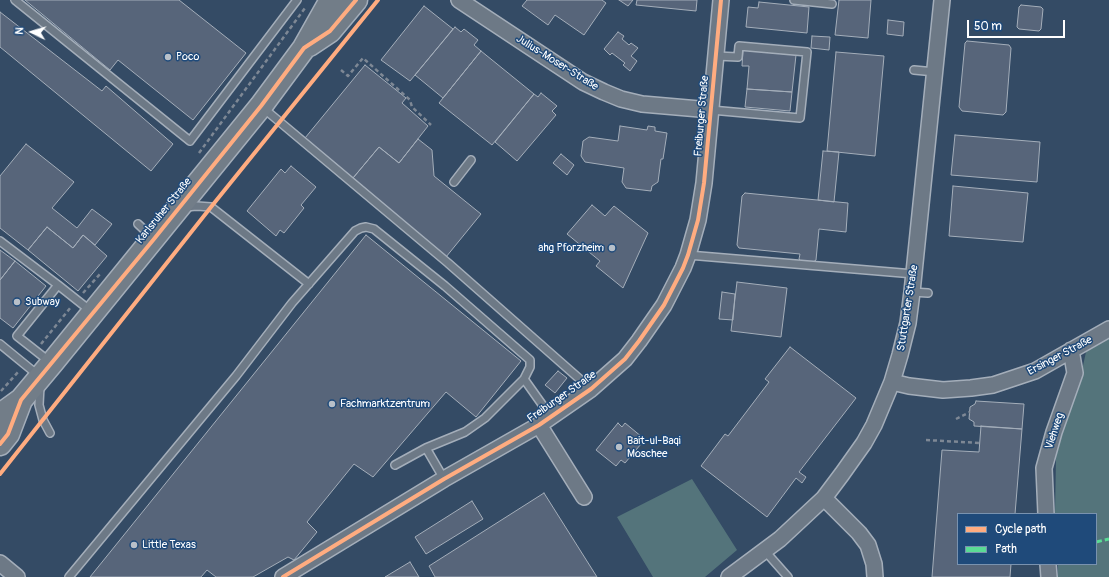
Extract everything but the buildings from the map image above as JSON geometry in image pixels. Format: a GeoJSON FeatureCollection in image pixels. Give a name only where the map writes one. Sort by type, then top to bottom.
{"type":"FeatureCollection","features":[{"type":"Feature","properties":{"kind":"main road","name":"Karlsruher Straße"},"geometry":{"type":"LineString","coordinates":[[0,444],[8,434],[21,400],[39,368],[85,307],[154,239],[261,106],[304,48],[331,0]]}},
{"type":"Feature","properties":{"kind":"main road","name":"Karlsruher Straße"},"geometry":{"type":"LineString","coordinates":[[304,48],[330,31],[356,0]]}},
{"type":"Feature","properties":{"kind":"main road","name":"Karlsruher Straße"},"geometry":{"type":"LineString","coordinates":[[0,415],[21,400]]}},
{"type":"Feature","properties":{"kind":"street","name":"Julius-Moser-Straße"},"geometry":{"type":"LineString","coordinates":[[459,0],[583,82],[604,92],[621,99],[642,104],[711,110]]}},
{"type":"Feature","properties":{"kind":"street","name":"Freiburger Straße"},"geometry":{"type":"LineString","coordinates":[[283,577],[444,479],[545,421],[591,389],[625,359],[652,323],[673,288],[688,255],[698,220],[704,183],[722,0]]}},
{"type":"Feature","properties":{"kind":"street","name":"Stuttgarter Straße"},"geometry":{"type":"LineString","coordinates":[[729,577],[765,551],[824,498],[864,443],[874,426],[892,382],[908,324],[942,0]]}},
{"type":"Feature","properties":{"kind":"street","name":"Ersinger Straße"},"geometry":{"type":"LineString","coordinates":[[892,382],[909,386],[943,390],[993,385],[1035,371],[1109,329]]}},
{"type":"Feature","properties":{"kind":"street","name":"Viehweg"},"geometry":{"type":"LineString","coordinates":[[1046,513],[1044,468],[1054,432],[1075,373],[1071,350]]}},
{"type":"Feature","properties":{"kind":"street"},"geometry":{"type":"LineString","coordinates":[[545,421],[584,497]]}},
{"type":"Feature","properties":{"kind":"street"},"geometry":{"type":"LineString","coordinates":[[824,498],[859,533],[868,545],[874,564],[875,577]]}},
{"type":"Feature","properties":{"kind":"street"},"geometry":{"type":"LineString","coordinates":[[0,564],[17,577]]}},
{"type":"Feature","properties":{"kind":"street"},"geometry":{"type":"LineString","coordinates":[[1048,565],[1049,577]]}},
{"type":"Feature","properties":{"kind":"lane"},"geometry":{"type":"LineString","coordinates":[[15,0],[190,141],[297,0]]}},
{"type":"Feature","properties":{"kind":"lane"},"geometry":{"type":"LineString","coordinates":[[794,0],[832,4]]}},
{"type":"Feature","properties":{"kind":"lane"},"geometry":{"type":"LineString","coordinates":[[711,110],[800,118],[807,52],[738,46],[738,57],[716,56]]}},
{"type":"Feature","properties":{"kind":"lane"},"geometry":{"type":"LineString","coordinates":[[914,70],[935,72]]}},
{"type":"Feature","properties":{"kind":"lane"},"geometry":{"type":"LineString","coordinates":[[261,106],[448,263],[591,389]]}},
{"type":"Feature","properties":{"kind":"lane"},"geometry":{"type":"LineString","coordinates":[[454,182],[471,160]]}},
{"type":"Feature","properties":{"kind":"lane"},"geometry":{"type":"LineString","coordinates":[[178,208],[211,206],[310,284]]}},
{"type":"Feature","properties":{"kind":"lane"},"geometry":{"type":"LineString","coordinates":[[138,224],[154,239]]}},
{"type":"Feature","properties":{"kind":"lane"},"geometry":{"type":"LineString","coordinates":[[69,577],[236,376],[292,303],[355,231],[366,227],[374,229],[445,286],[530,360],[530,367],[524,379],[485,418],[465,432],[426,448],[395,465]]}},
{"type":"Feature","properties":{"kind":"lane"},"geometry":{"type":"LineString","coordinates":[[0,241],[85,307]]}},
{"type":"Feature","properties":{"kind":"lane"},"geometry":{"type":"LineString","coordinates":[[688,255],[914,274]]}},
{"type":"Feature","properties":{"kind":"lane"},"geometry":{"type":"LineString","coordinates":[[50,433],[43,420],[39,405],[39,368],[35,351],[17,336],[58,285]]}},
{"type":"Feature","properties":{"kind":"lane"},"geometry":{"type":"LineString","coordinates":[[912,292],[928,293]]}},
{"type":"Feature","properties":{"kind":"lane"},"geometry":{"type":"LineString","coordinates":[[0,344],[39,368]]}},
{"type":"Feature","properties":{"kind":"lane"},"geometry":{"type":"LineString","coordinates":[[524,379],[545,421]]}},
{"type":"Feature","properties":{"kind":"lane"},"geometry":{"type":"LineString","coordinates":[[426,448],[444,479]]}},
{"type":"Feature","properties":{"kind":"lane"},"geometry":{"type":"LineString","coordinates":[[765,551],[788,577]]}},
{"type":"Feature","properties":{"kind":"path"},"geometry":{"type":"LineString","coordinates":[[196,157],[306,6]]}},
{"type":"Feature","properties":{"kind":"path"},"geometry":{"type":"LineString","coordinates":[[341,70],[348,76],[363,58],[410,100],[412,108],[431,125]]}},
{"type":"Feature","properties":{"kind":"path"},"geometry":{"type":"LineString","coordinates":[[35,351],[85,307],[102,272]]}},
{"type":"Feature","properties":{"kind":"path"},"geometry":{"type":"LineString","coordinates":[[0,393],[39,368]]}},
{"type":"Feature","properties":{"kind":"path"},"geometry":{"type":"LineString","coordinates":[[956,419],[970,412]]}},
{"type":"Feature","properties":{"kind":"path"},"geometry":{"type":"LineString","coordinates":[[926,440],[980,443]]}},
{"type":"Feature","properties":{"kind":"green space"},"geometry":{"type":"Polygon","coordinates":[[[1109,337],[1109,577],[1058,577],[1058,565],[1097,565],[1097,513],[1055,513],[1058,428],[1081,375],[1086,352],[1095,344],[1109,337]]]}},
{"type":"Feature","properties":{"kind":"green space"},"geometry":{"type":"Polygon","coordinates":[[[692,479],[737,550],[705,577],[653,577],[617,517],[692,479]]]}},
{"type":"Feature","properties":{"kind":"marked path"},"geometry":{"type":"LineString","coordinates":[[1097,542],[1109,539]]}},
{"type":"Feature","properties":{"kind":"cycle path"},"geometry":{"type":"LineString","coordinates":[[0,444],[8,434],[21,400],[154,239],[261,106],[304,48],[330,31],[356,0]]}},
{"type":"Feature","properties":{"kind":"cycle path"},"geometry":{"type":"LineString","coordinates":[[0,474],[211,207],[378,0]]}},
{"type":"Feature","properties":{"kind":"cycle path"},"geometry":{"type":"LineString","coordinates":[[283,577],[444,479],[539,425],[591,389],[625,359],[639,341],[664,305],[683,268],[698,220],[704,183],[721,0]]}},
{"type":"Feature","properties":{"kind":"place","name":"Poco"},"geometry":{"type":"Point","coordinates":[168,57]}},
{"type":"Feature","properties":{"kind":"place","name":"ahg Pforzheim"},"geometry":{"type":"Point","coordinates":[612,248]}},
{"type":"Feature","properties":{"kind":"place","name":"Subway"},"geometry":{"type":"Point","coordinates":[17,302]}},
{"type":"Feature","properties":{"kind":"place","name":"Fachmarktzentrum"},"geometry":{"type":"Point","coordinates":[332,404]}},
{"type":"Feature","properties":{"kind":"place","name":"Bait-ul-Baqi Moschee"},"geometry":{"type":"Point","coordinates":[619,447]}},
{"type":"Feature","properties":{"kind":"place","name":"Little Texas"},"geometry":{"type":"Point","coordinates":[134,545]}}]}
